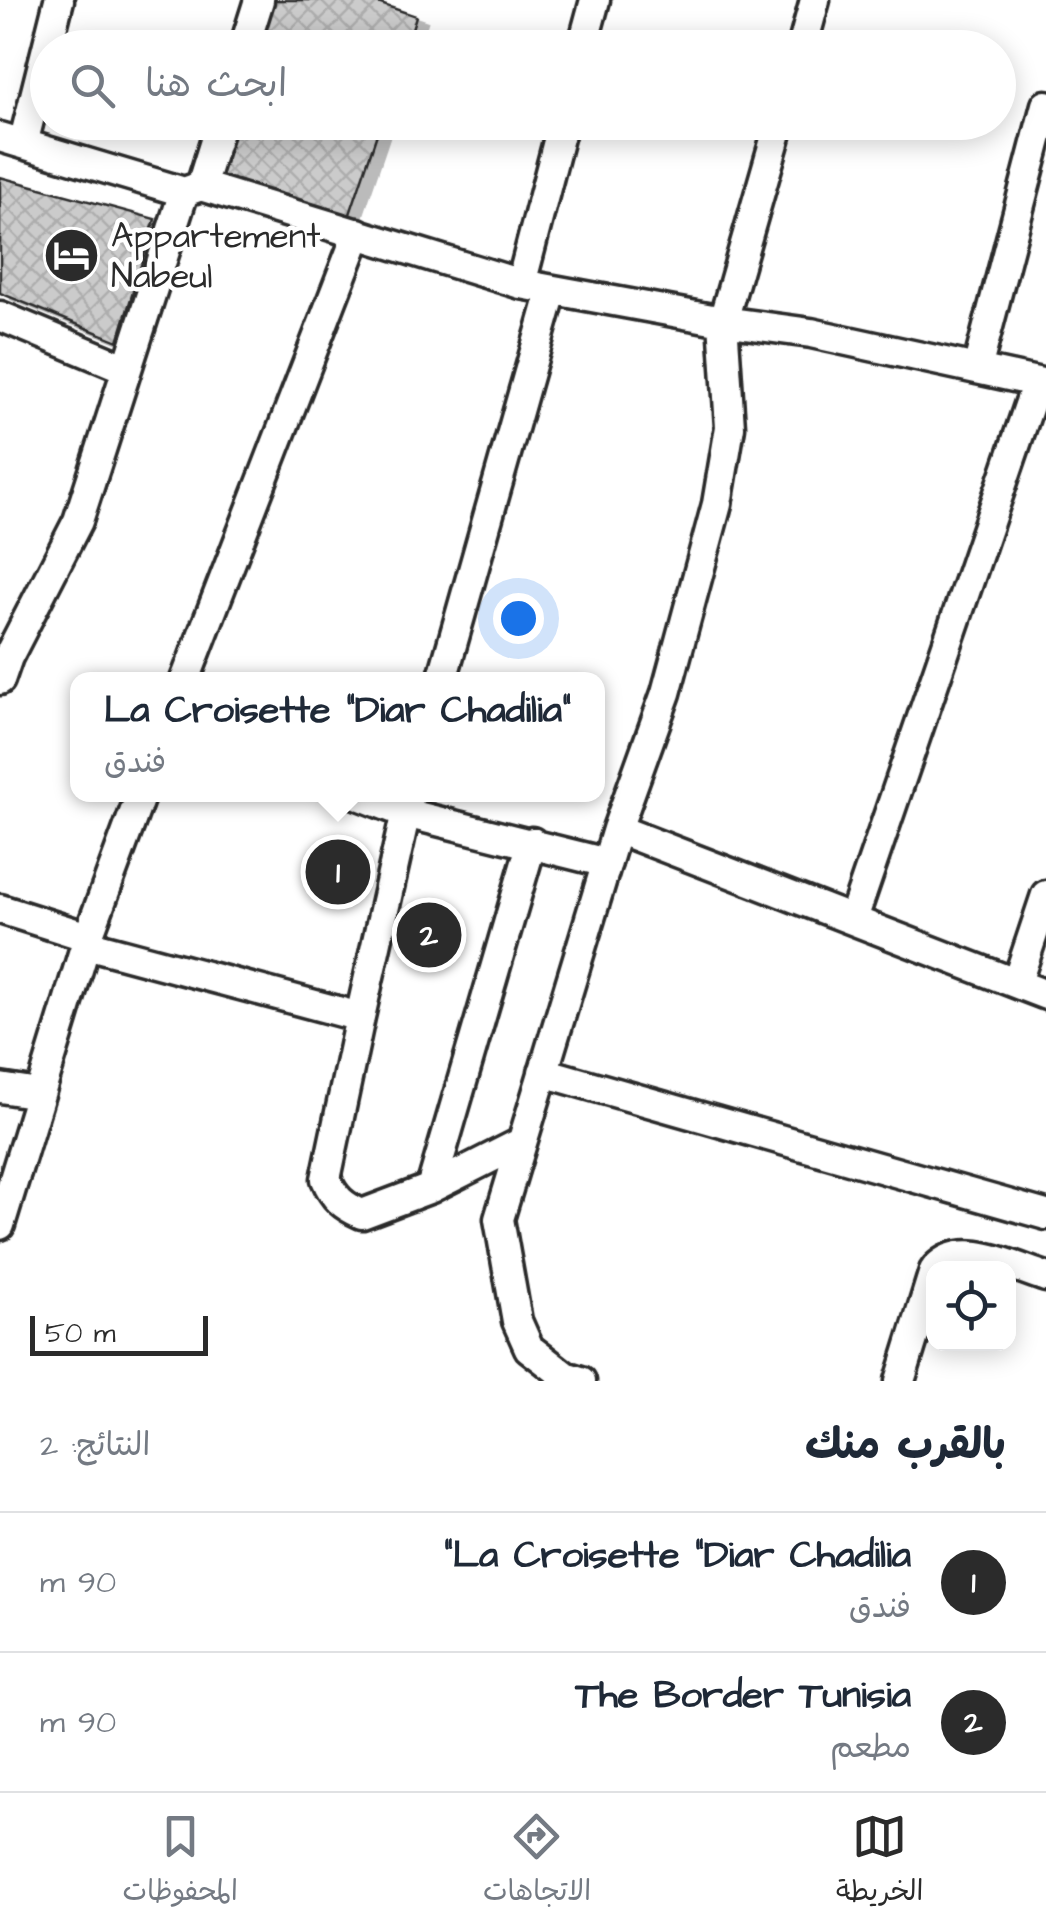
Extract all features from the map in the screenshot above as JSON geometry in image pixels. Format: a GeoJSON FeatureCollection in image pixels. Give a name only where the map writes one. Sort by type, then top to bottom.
{"type":"FeatureCollection","features":[{"type":"Feature","properties":{"kind":"street"},"geometry":{"type":"LineString","coordinates":[[49,30],[59,0]]}},
{"type":"Feature","properties":{"kind":"street"},"geometry":{"type":"LineString","coordinates":[[250,30],[259,0]]}},
{"type":"Feature","properties":{"kind":"street"},"geometry":{"type":"LineString","coordinates":[[587,30],[595,0]]}},
{"type":"Feature","properties":{"kind":"street"},"geometry":{"type":"LineString","coordinates":[[807,30],[815,0]]}},
{"type":"Feature","properties":{"kind":"street"},"geometry":{"type":"LineString","coordinates":[[30,85],[11,140],[358,233],[521,284],[811,333],[1042,383],[853,919]]}},
{"type":"Feature","properties":{"kind":"street"},"geometry":{"type":"LineString","coordinates":[[977,369],[1046,105]]}},
{"type":"Feature","properties":{"kind":"street"},"geometry":{"type":"LineString","coordinates":[[0,680],[78,521],[127,369],[213,140]]}},
{"type":"Feature","properties":{"kind":"street"},"geometry":{"type":"LineString","coordinates":[[521,284],[558,140]]}},
{"type":"Feature","properties":{"kind":"street"},"geometry":{"type":"LineString","coordinates":[[581,1381],[565,1376],[529,1348],[517,1321],[498,1219],[606,863],[666,692],[718,504],[730,428],[723,321],[775,140]]}},
{"type":"Feature","properties":{"kind":"street"},"geometry":{"type":"LineString","coordinates":[[188,672],[358,233]]}},
{"type":"Feature","properties":{"kind":"street"},"geometry":{"type":"LineString","coordinates":[[444,672],[552,291]]}},
{"type":"Feature","properties":{"kind":"street"},"geometry":{"type":"LineString","coordinates":[[0,316],[127,369]]}},
{"type":"Feature","properties":{"kind":"street"},"geometry":{"type":"LineString","coordinates":[[0,1225],[87,941],[139,802]]}},
{"type":"Feature","properties":{"kind":"street"},"geometry":{"type":"LineString","coordinates":[[520,1143],[432,1188],[362,1214],[345,1207],[326,1180],[407,804],[606,863]]}},
{"type":"Feature","properties":{"kind":"street"},"geometry":{"type":"LineString","coordinates":[[617,829],[1046,994]]}},
{"type":"Feature","properties":{"kind":"street"},"geometry":{"type":"LineString","coordinates":[[432,1188],[532,842]]}},
{"type":"Feature","properties":{"kind":"street"},"geometry":{"type":"LineString","coordinates":[[1017,982],[1046,895]]}},
{"type":"Feature","properties":{"kind":"street"},"geometry":{"type":"LineString","coordinates":[[0,909],[87,941],[360,1018]]}},
{"type":"Feature","properties":{"kind":"street"},"geometry":{"type":"LineString","coordinates":[[543,1072],[1046,1215]]}},
{"type":"Feature","properties":{"kind":"street"},"geometry":{"type":"LineString","coordinates":[[0,1088],[38,1094]]}},
{"type":"Feature","properties":{"kind":"street"},"geometry":{"type":"LineString","coordinates":[[944,1261],[962,1253],[990,1261]]}},
{"type":"Feature","properties":{"kind":"street"},"geometry":{"type":"LineString","coordinates":[[1016,1268],[1046,1277]]}},
{"type":"Feature","properties":{"kind":"street"},"geometry":{"type":"LineString","coordinates":[[900,1381],[926,1299]]}},
{"type":"Feature","properties":{"kind":"building"},"geometry":{"type":"Polygon","coordinates":[[[254,0],[369,0],[416,16],[412,30],[244,30],[254,0]]]}},
{"type":"Feature","properties":{"kind":"building"},"geometry":{"type":"Polygon","coordinates":[[[207,140],[375,140],[346,226],[195,177],[207,140]]]}},
{"type":"Feature","properties":{"kind":"building","name":"Appartement Nabeul"},"geometry":{"type":"Polygon","coordinates":[[[0,177],[155,219],[118,341],[0,293],[0,177]]]}},
{"type":"Feature","properties":{"kind":"place","name":"Appartement Nabeul"},"geometry":{"type":"Point","coordinates":[72,256]}},
{"type":"Feature","properties":{"kind":"place","name":"La Croisette \"Diar Chadilia\""},"geometry":{"type":"Point","coordinates":[338,872]}},
{"type":"Feature","properties":{"kind":"place","name":"The Border Tunisia"},"geometry":{"type":"Point","coordinates":[429,935]}}]}
